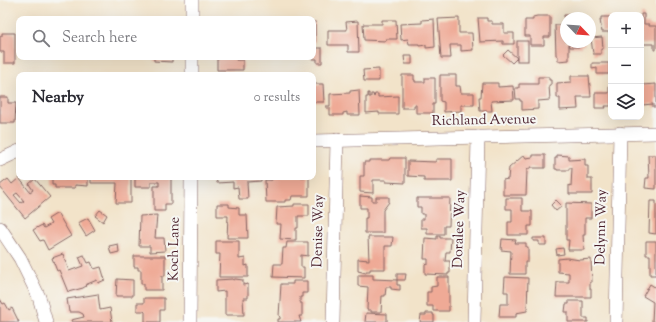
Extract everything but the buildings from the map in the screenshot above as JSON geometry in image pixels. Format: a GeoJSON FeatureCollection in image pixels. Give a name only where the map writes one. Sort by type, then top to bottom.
{"type":"FeatureCollection","features":[{"type":"Feature","properties":{"kind":"street"},"geometry":{"type":"LineString","coordinates":[[192,0],[192,16]]}},
{"type":"Feature","properties":{"kind":"street"},"geometry":{"type":"LineString","coordinates":[[192,60],[192,72]]}},
{"type":"Feature","properties":{"kind":"street","name":"Delynn Way"},"geometry":{"type":"LineString","coordinates":[[616,322],[620,133]]}},
{"type":"Feature","properties":{"kind":"street","name":"Richland Avenue"},"geometry":{"type":"LineString","coordinates":[[316,141],[656,133]]}},
{"type":"Feature","properties":{"kind":"street","name":"Doralee Way"},"geometry":{"type":"LineString","coordinates":[[474,322],[478,137]]}},
{"type":"Feature","properties":{"kind":"street","name":"Denise Way"},"geometry":{"type":"LineString","coordinates":[[333,322],[337,140]]}},
{"type":"Feature","properties":{"kind":"street"},"geometry":{"type":"LineString","coordinates":[[0,160],[16,152]]}},
{"type":"Feature","properties":{"kind":"street","name":"Koch Lane"},"geometry":{"type":"LineString","coordinates":[[190,322],[191,180]]}},
{"type":"Feature","properties":{"kind":"street"},"geometry":{"type":"LineString","coordinates":[[0,228],[20,258],[39,297],[46,322]]}}]}
